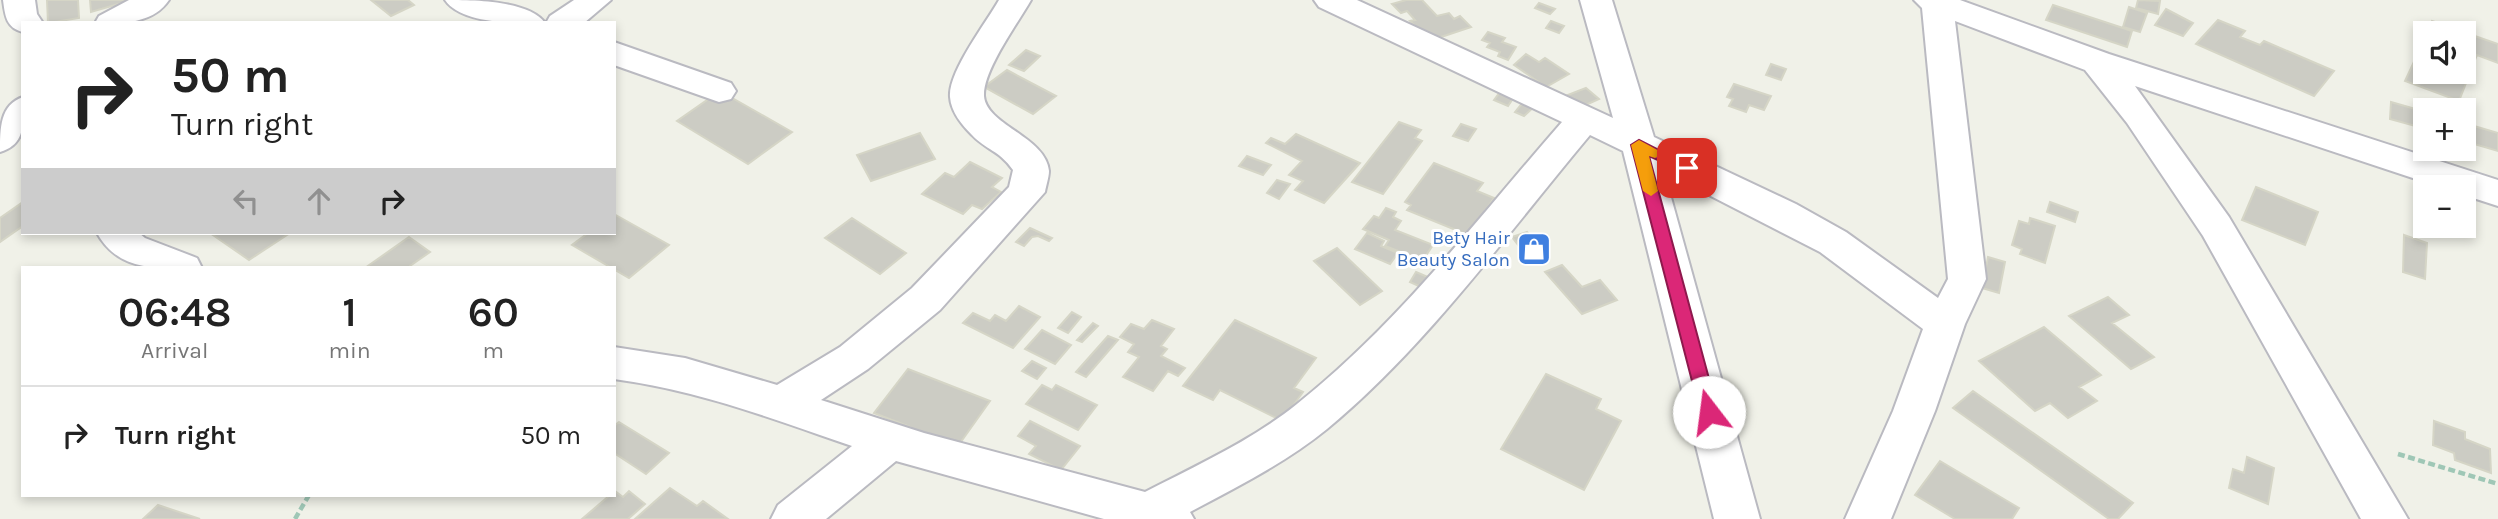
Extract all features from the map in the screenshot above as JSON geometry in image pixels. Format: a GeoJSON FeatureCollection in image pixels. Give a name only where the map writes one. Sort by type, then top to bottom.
{"type":"FeatureCollection","features":[{"type":"Feature","properties":{"kind":"street"},"geometry":{"type":"LineString","coordinates":[[19,0],[25,21]]}},
{"type":"Feature","properties":{"kind":"street"},"geometry":{"type":"LineString","coordinates":[[115,21],[153,0]]}},
{"type":"Feature","properties":{"kind":"street"},"geometry":{"type":"LineString","coordinates":[[461,0],[523,21]]}},
{"type":"Feature","properties":{"kind":"street"},"geometry":{"type":"LineString","coordinates":[[565,21],[595,0]]}},
{"type":"Feature","properties":{"kind":"street"},"geometry":{"type":"LineString","coordinates":[[782,403],[854,358],[926,299],[1027,192],[1031,169],[1014,145],[987,129],[972,112],[967,96],[973,72],[1015,0]]}},
{"type":"Feature","properties":{"kind":"street"},"geometry":{"type":"LineString","coordinates":[[1330,0],[1639,145],[1833,242],[1945,324]]}},
{"type":"Feature","properties":{"kind":"street"},"geometry":{"type":"LineString","coordinates":[[1597,0],[1639,145],[1737,519]]}},
{"type":"Feature","properties":{"kind":"street"},"geometry":{"type":"LineString","coordinates":[[1868,519],[1914,411],[1945,324],[1968,279],[1933,1],[2097,62],[2498,193]]}},
{"type":"Feature","properties":{"kind":"street"},"geometry":{"type":"LineString","coordinates":[[616,54],[719,91]]}},
{"type":"Feature","properties":{"kind":"street"},"geometry":{"type":"LineString","coordinates":[[2097,62],[2139,111],[2190,182],[2237,257],[2334,434],[2385,519]]}},
{"type":"Feature","properties":{"kind":"street"},"geometry":{"type":"LineString","coordinates":[[616,363],[653,366],[729,384],[890,441],[1160,516],[1310,418],[1363,372],[1418,314],[1584,119]]}},
{"type":"Feature","properties":{"kind":"street"},"geometry":{"type":"LineString","coordinates":[[118,235],[131,248],[178,266]]}},
{"type":"Feature","properties":{"kind":"street"},"geometry":{"type":"LineString","coordinates":[[794,519],[890,441]]}},
{"type":"Feature","properties":{"kind":"path"},"geometry":{"type":"LineString","coordinates":[[2334,434],[2498,484]]}},
{"type":"Feature","properties":{"kind":"path"},"geometry":{"type":"LineString","coordinates":[[295,519],[308,497]]}},
{"type":"Feature","properties":{"kind":"building"},"geometry":{"type":"Polygon","coordinates":[[[47,0],[78,0],[79,18],[48,21],[47,0]]]}},
{"type":"Feature","properties":{"kind":"building"},"geometry":{"type":"Polygon","coordinates":[[[90,0],[129,0],[129,1],[91,12],[90,0]]]}},
{"type":"Feature","properties":{"kind":"building"},"geometry":{"type":"Polygon","coordinates":[[[371,0],[408,0],[414,5],[391,16],[371,0]]]}},
{"type":"Feature","properties":{"kind":"building"},"geometry":{"type":"Polygon","coordinates":[[[1406,0],[1422,0],[1437,16],[1449,13],[1454,19],[1460,16],[1471,27],[1429,41],[1410,21],[1415,20],[1407,11],[1401,13],[1392,4],[1406,0]]]}},
{"type":"Feature","properties":{"kind":"building"},"geometry":{"type":"Polygon","coordinates":[[[2138,0],[2160,1],[2158,14],[2136,8],[2138,0]]]}},
{"type":"Feature","properties":{"kind":"building"},"geometry":{"type":"Polygon","coordinates":[[[1539,3],[1555,9],[1550,14],[1535,8],[1539,3]]]}},
{"type":"Feature","properties":{"kind":"building"},"geometry":{"type":"Polygon","coordinates":[[[2053,5],[2132,31],[2127,47],[2046,20],[2053,5]]]}},
{"type":"Feature","properties":{"kind":"building"},"geometry":{"type":"Polygon","coordinates":[[[2129,7],[2147,13],[2140,32],[2123,27],[2129,7]]]}},
{"type":"Feature","properties":{"kind":"building"},"geometry":{"type":"Polygon","coordinates":[[[2166,9],[2193,23],[2183,36],[2155,25],[2166,9]]]}},
{"type":"Feature","properties":{"kind":"building"},"geometry":{"type":"Polygon","coordinates":[[[2218,20],[2245,31],[2240,37],[2260,45],[2264,41],[2334,71],[2314,96],[2196,44],[2218,20]]]}},
{"type":"Feature","properties":{"kind":"building"},"geometry":{"type":"Polygon","coordinates":[[[1551,21],[1564,26],[1559,33],[1546,28],[1551,21]]]}},
{"type":"Feature","properties":{"kind":"building"},"geometry":{"type":"Polygon","coordinates":[[[1488,32],[1505,38],[1502,42],[1516,47],[1508,60],[1498,56],[1500,52],[1487,47],[1490,43],[1482,40],[1488,32]]]}},
{"type":"Feature","properties":{"kind":"building"},"geometry":{"type":"Polygon","coordinates":[[[2476,36],[2498,44],[2498,63],[2477,55],[2476,58],[2476,36]]]}},
{"type":"Feature","properties":{"kind":"building"},"geometry":{"type":"Polygon","coordinates":[[[1026,50],[1040,56],[1024,71],[1009,65],[1026,50]]]}},
{"type":"Feature","properties":{"kind":"building"},"geometry":{"type":"Polygon","coordinates":[[[1526,54],[1539,62],[1545,58],[1569,74],[1546,87],[1514,65],[1526,54]]]}},
{"type":"Feature","properties":{"kind":"building"},"geometry":{"type":"Polygon","coordinates":[[[1771,64],[1786,69],[1781,80],[1766,75],[1771,64]]]}},
{"type":"Feature","properties":{"kind":"building"},"geometry":{"type":"Polygon","coordinates":[[[2413,64],[2413,84],[2405,81],[2413,64]]]}},
{"type":"Feature","properties":{"kind":"building"},"geometry":{"type":"Polygon","coordinates":[[[1007,70],[1056,96],[1033,114],[984,87],[1007,70]]]}},
{"type":"Feature","properties":{"kind":"building"},"geometry":{"type":"Polygon","coordinates":[[[1734,84],[1771,96],[1764,110],[1749,105],[1746,112],[1729,106],[1733,99],[1727,97],[1734,84]]]}},
{"type":"Feature","properties":{"kind":"building"},"geometry":{"type":"Polygon","coordinates":[[[2413,84],[2466,84],[2460,98],[2451,98],[2413,84]]]}},
{"type":"Feature","properties":{"kind":"building"},"geometry":{"type":"Polygon","coordinates":[[[1586,88],[1599,99],[1579,108],[1565,96],[1586,88]]]}},
{"type":"Feature","properties":{"kind":"building"},"geometry":{"type":"Polygon","coordinates":[[[720,91],[792,132],[748,164],[677,121],[720,91]]]}},
{"type":"Feature","properties":{"kind":"building"},"geometry":{"type":"Polygon","coordinates":[[[1500,92],[1514,97],[1508,106],[1494,100],[1500,92]]]}},
{"type":"Feature","properties":{"kind":"building"},"geometry":{"type":"Polygon","coordinates":[[[1524,101],[1536,105],[1524,116],[1515,112],[1524,101]]]}},
{"type":"Feature","properties":{"kind":"building"},"geometry":{"type":"Polygon","coordinates":[[[2391,102],[2413,108],[2413,125],[2390,119],[2391,102]]]}},
{"type":"Feature","properties":{"kind":"building"},"geometry":{"type":"Polygon","coordinates":[[[1399,122],[1421,130],[1415,138],[1422,141],[1383,194],[1352,182],[1399,122]]]}},
{"type":"Feature","properties":{"kind":"building"},"geometry":{"type":"Polygon","coordinates":[[[1461,124],[1476,129],[1468,141],[1453,136],[1461,124]]]}},
{"type":"Feature","properties":{"kind":"building"},"geometry":{"type":"Polygon","coordinates":[[[2476,127],[2498,133],[2498,151],[2476,145],[2476,127]]]}},
{"type":"Feature","properties":{"kind":"building"},"geometry":{"type":"Polygon","coordinates":[[[920,133],[935,159],[871,181],[857,155],[920,133]]]}},
{"type":"Feature","properties":{"kind":"building"},"geometry":{"type":"Polygon","coordinates":[[[1296,134],[1360,163],[1324,203],[1295,190],[1303,181],[1289,175],[1302,161],[1266,143],[1271,138],[1285,144],[1296,134]]]}},
{"type":"Feature","properties":{"kind":"building"},"geometry":{"type":"Polygon","coordinates":[[[1247,156],[1271,165],[1263,175],[1239,166],[1247,156]]]}},
{"type":"Feature","properties":{"kind":"building"},"geometry":{"type":"Polygon","coordinates":[[[970,162],[1002,178],[992,187],[1001,192],[982,209],[972,205],[963,214],[922,194],[945,173],[954,177],[970,162]]]}},
{"type":"Feature","properties":{"kind":"building"},"geometry":{"type":"Polygon","coordinates":[[[1434,163],[1483,183],[1477,191],[1494,198],[1468,235],[1407,210],[1411,205],[1405,202],[1434,163]]]}},
{"type":"Feature","properties":{"kind":"building"},"geometry":{"type":"Polygon","coordinates":[[[1277,180],[1290,184],[1279,199],[1267,193],[1277,180]]]}},
{"type":"Feature","properties":{"kind":"building"},"geometry":{"type":"Polygon","coordinates":[[[2256,187],[2318,212],[2305,245],[2242,220],[2256,187]]]}},
{"type":"Feature","properties":{"kind":"building"},"geometry":{"type":"Polygon","coordinates":[[[2050,202],[2078,212],[2075,222],[2047,212],[2050,202]]]}},
{"type":"Feature","properties":{"kind":"building"},"geometry":{"type":"Polygon","coordinates":[[[21,203],[21,227],[0,242],[0,218],[21,203]]]}},
{"type":"Feature","properties":{"kind":"building"},"geometry":{"type":"Polygon","coordinates":[[[1386,208],[1396,212],[1393,217],[1401,221],[1395,230],[1433,245],[1419,266],[1402,259],[1406,254],[1385,246],[1389,240],[1363,229],[1374,216],[1379,218],[1386,208]]]}},
{"type":"Feature","properties":{"kind":"building"},"geometry":{"type":"Polygon","coordinates":[[[616,215],[669,245],[629,278],[616,270],[616,266],[608,266],[572,245],[585,235],[616,235],[616,215]]]}},
{"type":"Feature","properties":{"kind":"building"},"geometry":{"type":"Polygon","coordinates":[[[852,218],[906,253],[880,274],[825,238],[852,218]]]}},
{"type":"Feature","properties":{"kind":"building"},"geometry":{"type":"Polygon","coordinates":[[[2030,218],[2055,226],[2045,263],[2020,254],[2022,249],[2012,245],[2019,221],[2029,224],[2030,218]]]}},
{"type":"Feature","properties":{"kind":"building"},"geometry":{"type":"Polygon","coordinates":[[[1030,228],[1052,238],[1049,241],[1038,236],[1032,237],[1024,246],[1016,242],[1030,228]]]}},
{"type":"Feature","properties":{"kind":"building"},"geometry":{"type":"Polygon","coordinates":[[[1527,232],[1544,253],[1528,258],[1512,237],[1527,232]]]}},
{"type":"Feature","properties":{"kind":"building"},"geometry":{"type":"Polygon","coordinates":[[[1367,233],[1384,241],[1381,246],[1398,253],[1390,264],[1355,249],[1367,233]]]}},
{"type":"Feature","properties":{"kind":"building"},"geometry":{"type":"Polygon","coordinates":[[[213,235],[287,235],[249,260],[213,235]]]}},
{"type":"Feature","properties":{"kind":"building"},"geometry":{"type":"Polygon","coordinates":[[[2404,235],[2427,243],[2425,279],[2403,272],[2404,235]]]}},
{"type":"Feature","properties":{"kind":"building"},"geometry":{"type":"Polygon","coordinates":[[[409,237],[430,252],[410,266],[368,266],[409,237]]]}},
{"type":"Feature","properties":{"kind":"building"},"geometry":{"type":"Polygon","coordinates":[[[1337,248],[1382,291],[1360,305],[1314,261],[1337,248]]]}},
{"type":"Feature","properties":{"kind":"building"},"geometry":{"type":"Polygon","coordinates":[[[1988,257],[2005,262],[1999,293],[1982,288],[1988,257]]]}},
{"type":"Feature","properties":{"kind":"building"},"geometry":{"type":"Polygon","coordinates":[[[1562,265],[1582,287],[1600,280],[1617,300],[1582,314],[1545,272],[1562,265]]]}},
{"type":"Feature","properties":{"kind":"building"},"geometry":{"type":"Polygon","coordinates":[[[1416,272],[1430,278],[1423,288],[1410,282],[1416,272]]]}},
{"type":"Feature","properties":{"kind":"building"},"geometry":{"type":"Polygon","coordinates":[[[2108,297],[2129,315],[2112,323],[2154,357],[2131,369],[2069,316],[2108,297]]]}},
{"type":"Feature","properties":{"kind":"building"},"geometry":{"type":"Polygon","coordinates":[[[1019,306],[1040,317],[1013,348],[963,323],[973,313],[990,321],[995,315],[1006,321],[1019,306]]]}},
{"type":"Feature","properties":{"kind":"building"},"geometry":{"type":"Polygon","coordinates":[[[1072,312],[1081,317],[1068,333],[1058,328],[1072,312]]]}},
{"type":"Feature","properties":{"kind":"building"},"geometry":{"type":"Polygon","coordinates":[[[1152,320],[1174,329],[1161,346],[1167,349],[1161,356],[1185,368],[1178,376],[1168,371],[1153,391],[1123,377],[1139,357],[1128,352],[1134,344],[1120,337],[1131,324],[1144,329],[1152,320]]]}},
{"type":"Feature","properties":{"kind":"building"},"geometry":{"type":"Polygon","coordinates":[[[1235,320],[1316,358],[1294,388],[1303,392],[1282,421],[1220,390],[1213,400],[1183,386],[1235,320]]]}},
{"type":"Feature","properties":{"kind":"building"},"geometry":{"type":"Polygon","coordinates":[[[1093,323],[1098,326],[1082,342],[1077,340],[1093,323]]]}},
{"type":"Feature","properties":{"kind":"building"},"geometry":{"type":"Polygon","coordinates":[[[2044,327],[2101,375],[2079,387],[2097,401],[2068,418],[2050,403],[2035,411],[1979,361],[2044,327]]]}},
{"type":"Feature","properties":{"kind":"building"},"geometry":{"type":"Polygon","coordinates":[[[1042,330],[1071,345],[1055,364],[1025,349],[1042,330]]]}},
{"type":"Feature","properties":{"kind":"building"},"geometry":{"type":"Polygon","coordinates":[[[1108,336],[1118,340],[1086,377],[1076,372],[1108,336]]]}},
{"type":"Feature","properties":{"kind":"building"},"geometry":{"type":"Polygon","coordinates":[[[1032,361],[1046,368],[1037,379],[1022,371],[1032,361]]]}},
{"type":"Feature","properties":{"kind":"building"},"geometry":{"type":"Polygon","coordinates":[[[908,369],[990,401],[958,446],[903,436],[910,427],[874,413],[908,369]]]}},
{"type":"Feature","properties":{"kind":"building"},"geometry":{"type":"Polygon","coordinates":[[[1546,374],[1601,399],[1596,409],[1621,421],[1584,490],[1501,449],[1546,374]]]}},
{"type":"Feature","properties":{"kind":"building"},"geometry":{"type":"Polygon","coordinates":[[[1042,385],[1052,390],[1056,385],[1097,405],[1078,430],[1026,404],[1042,385]]]}},
{"type":"Feature","properties":{"kind":"building"},"geometry":{"type":"Polygon","coordinates":[[[1973,391],[2133,503],[2118,519],[2109,519],[1953,408],[1973,391]]]}},
{"type":"Feature","properties":{"kind":"building"},"geometry":{"type":"Polygon","coordinates":[[[1030,421],[1080,446],[1061,470],[1029,454],[1036,446],[1018,436],[1030,421]]]}},
{"type":"Feature","properties":{"kind":"building"},"geometry":{"type":"Polygon","coordinates":[[[2434,421],[2465,432],[2465,439],[2490,449],[2491,473],[2455,460],[2454,453],[2433,445],[2434,421]]]}},
{"type":"Feature","properties":{"kind":"building"},"geometry":{"type":"Polygon","coordinates":[[[619,422],[669,453],[646,474],[616,454],[616,424],[619,422]]]}},
{"type":"Feature","properties":{"kind":"building"},"geometry":{"type":"Polygon","coordinates":[[[2247,457],[2274,468],[2268,504],[2229,488],[2233,469],[2244,473],[2247,457]]]}},
{"type":"Feature","properties":{"kind":"building"},"geometry":{"type":"Polygon","coordinates":[[[1940,461],[2019,508],[2012,519],[1955,519],[1915,495],[1940,461]]]}},
{"type":"Feature","properties":{"kind":"building"},"geometry":{"type":"Polygon","coordinates":[[[670,488],[697,506],[703,501],[728,519],[635,519],[670,488]]]}},
{"type":"Feature","properties":{"kind":"building"},"geometry":{"type":"Polygon","coordinates":[[[629,491],[645,504],[628,519],[582,519],[608,497],[616,497],[616,492],[623,497],[629,491]]]}},
{"type":"Feature","properties":{"kind":"building"},"geometry":{"type":"Polygon","coordinates":[[[158,505],[200,519],[143,519],[158,505]]]}},
{"type":"Feature","properties":{"kind":"slow traffic"},"geometry":{"type":"LineString","coordinates":[[1651,191],[1639,145],[1655,153]]}},
{"type":"Feature","properties":{"kind":"place","name":"Bety Hair Beauty Salon"},"geometry":{"type":"Point","coordinates":[1534,249]}},
{"type":"Feature","properties":{"kind":"route"},"geometry":{"type":"LineString","coordinates":[[1687,168],[1639,145],[1709,412]]}}]}
